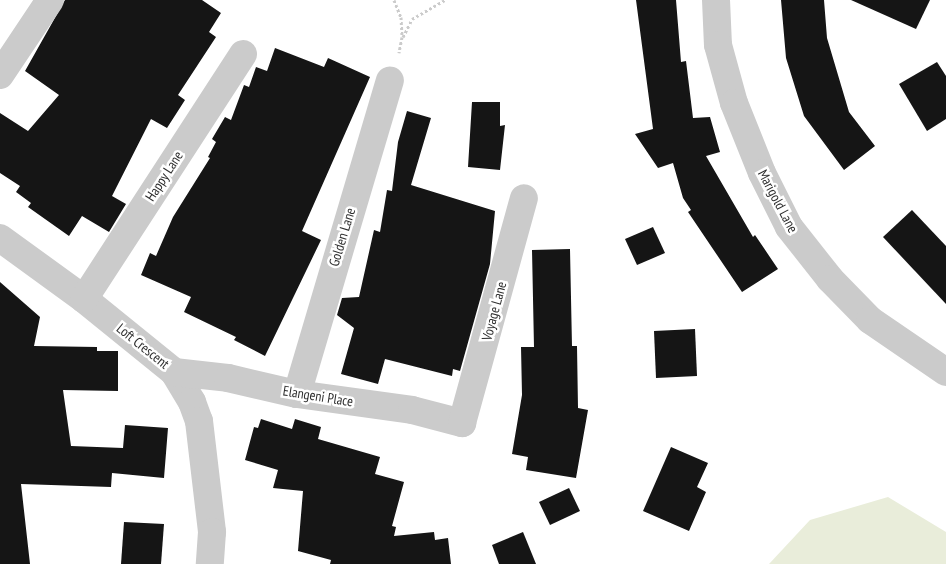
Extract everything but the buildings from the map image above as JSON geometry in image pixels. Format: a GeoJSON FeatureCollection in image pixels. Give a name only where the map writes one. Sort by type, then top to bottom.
{"type":"FeatureCollection","features":[{"type":"Feature","properties":{"kind":"street"},"geometry":{"type":"LineString","coordinates":[[0,75],[50,0]]}},
{"type":"Feature","properties":{"kind":"street","name":"Marigold Lane"},"geometry":{"type":"LineString","coordinates":[[716,0],[718,45],[734,103],[762,174],[789,227],[830,279],[870,320],[946,372]]}},
{"type":"Feature","properties":{"kind":"street","name":"Happy Lane"},"geometry":{"type":"LineString","coordinates":[[84,299],[243,54]]}},
{"type":"Feature","properties":{"kind":"street","name":"Golden Lane"},"geometry":{"type":"LineString","coordinates":[[297,394],[390,81]]}},
{"type":"Feature","properties":{"kind":"street","name":"Voyage Lane"},"geometry":{"type":"LineString","coordinates":[[462,423],[524,198]]}},
{"type":"Feature","properties":{"kind":"street","name":"Loft Crescent"},"geometry":{"type":"LineString","coordinates":[[0,238],[84,299],[174,372],[192,402],[199,421],[212,532],[210,564]]}},
{"type":"Feature","properties":{"kind":"street","name":"Elangeni Place"},"geometry":{"type":"LineString","coordinates":[[174,372],[228,378],[297,394],[412,410],[462,423]]}},
{"type":"Feature","properties":{"kind":"path"},"geometry":{"type":"LineString","coordinates":[[394,0],[401,17],[402,37]]}},
{"type":"Feature","properties":{"kind":"path"},"geometry":{"type":"LineString","coordinates":[[390,81],[402,37],[412,20],[445,0]]}},
{"type":"Feature","properties":{"kind":"green space"},"geometry":{"type":"Polygon","coordinates":[[[888,497],[946,532],[946,564],[769,564],[810,520],[888,497]]]}}]}
